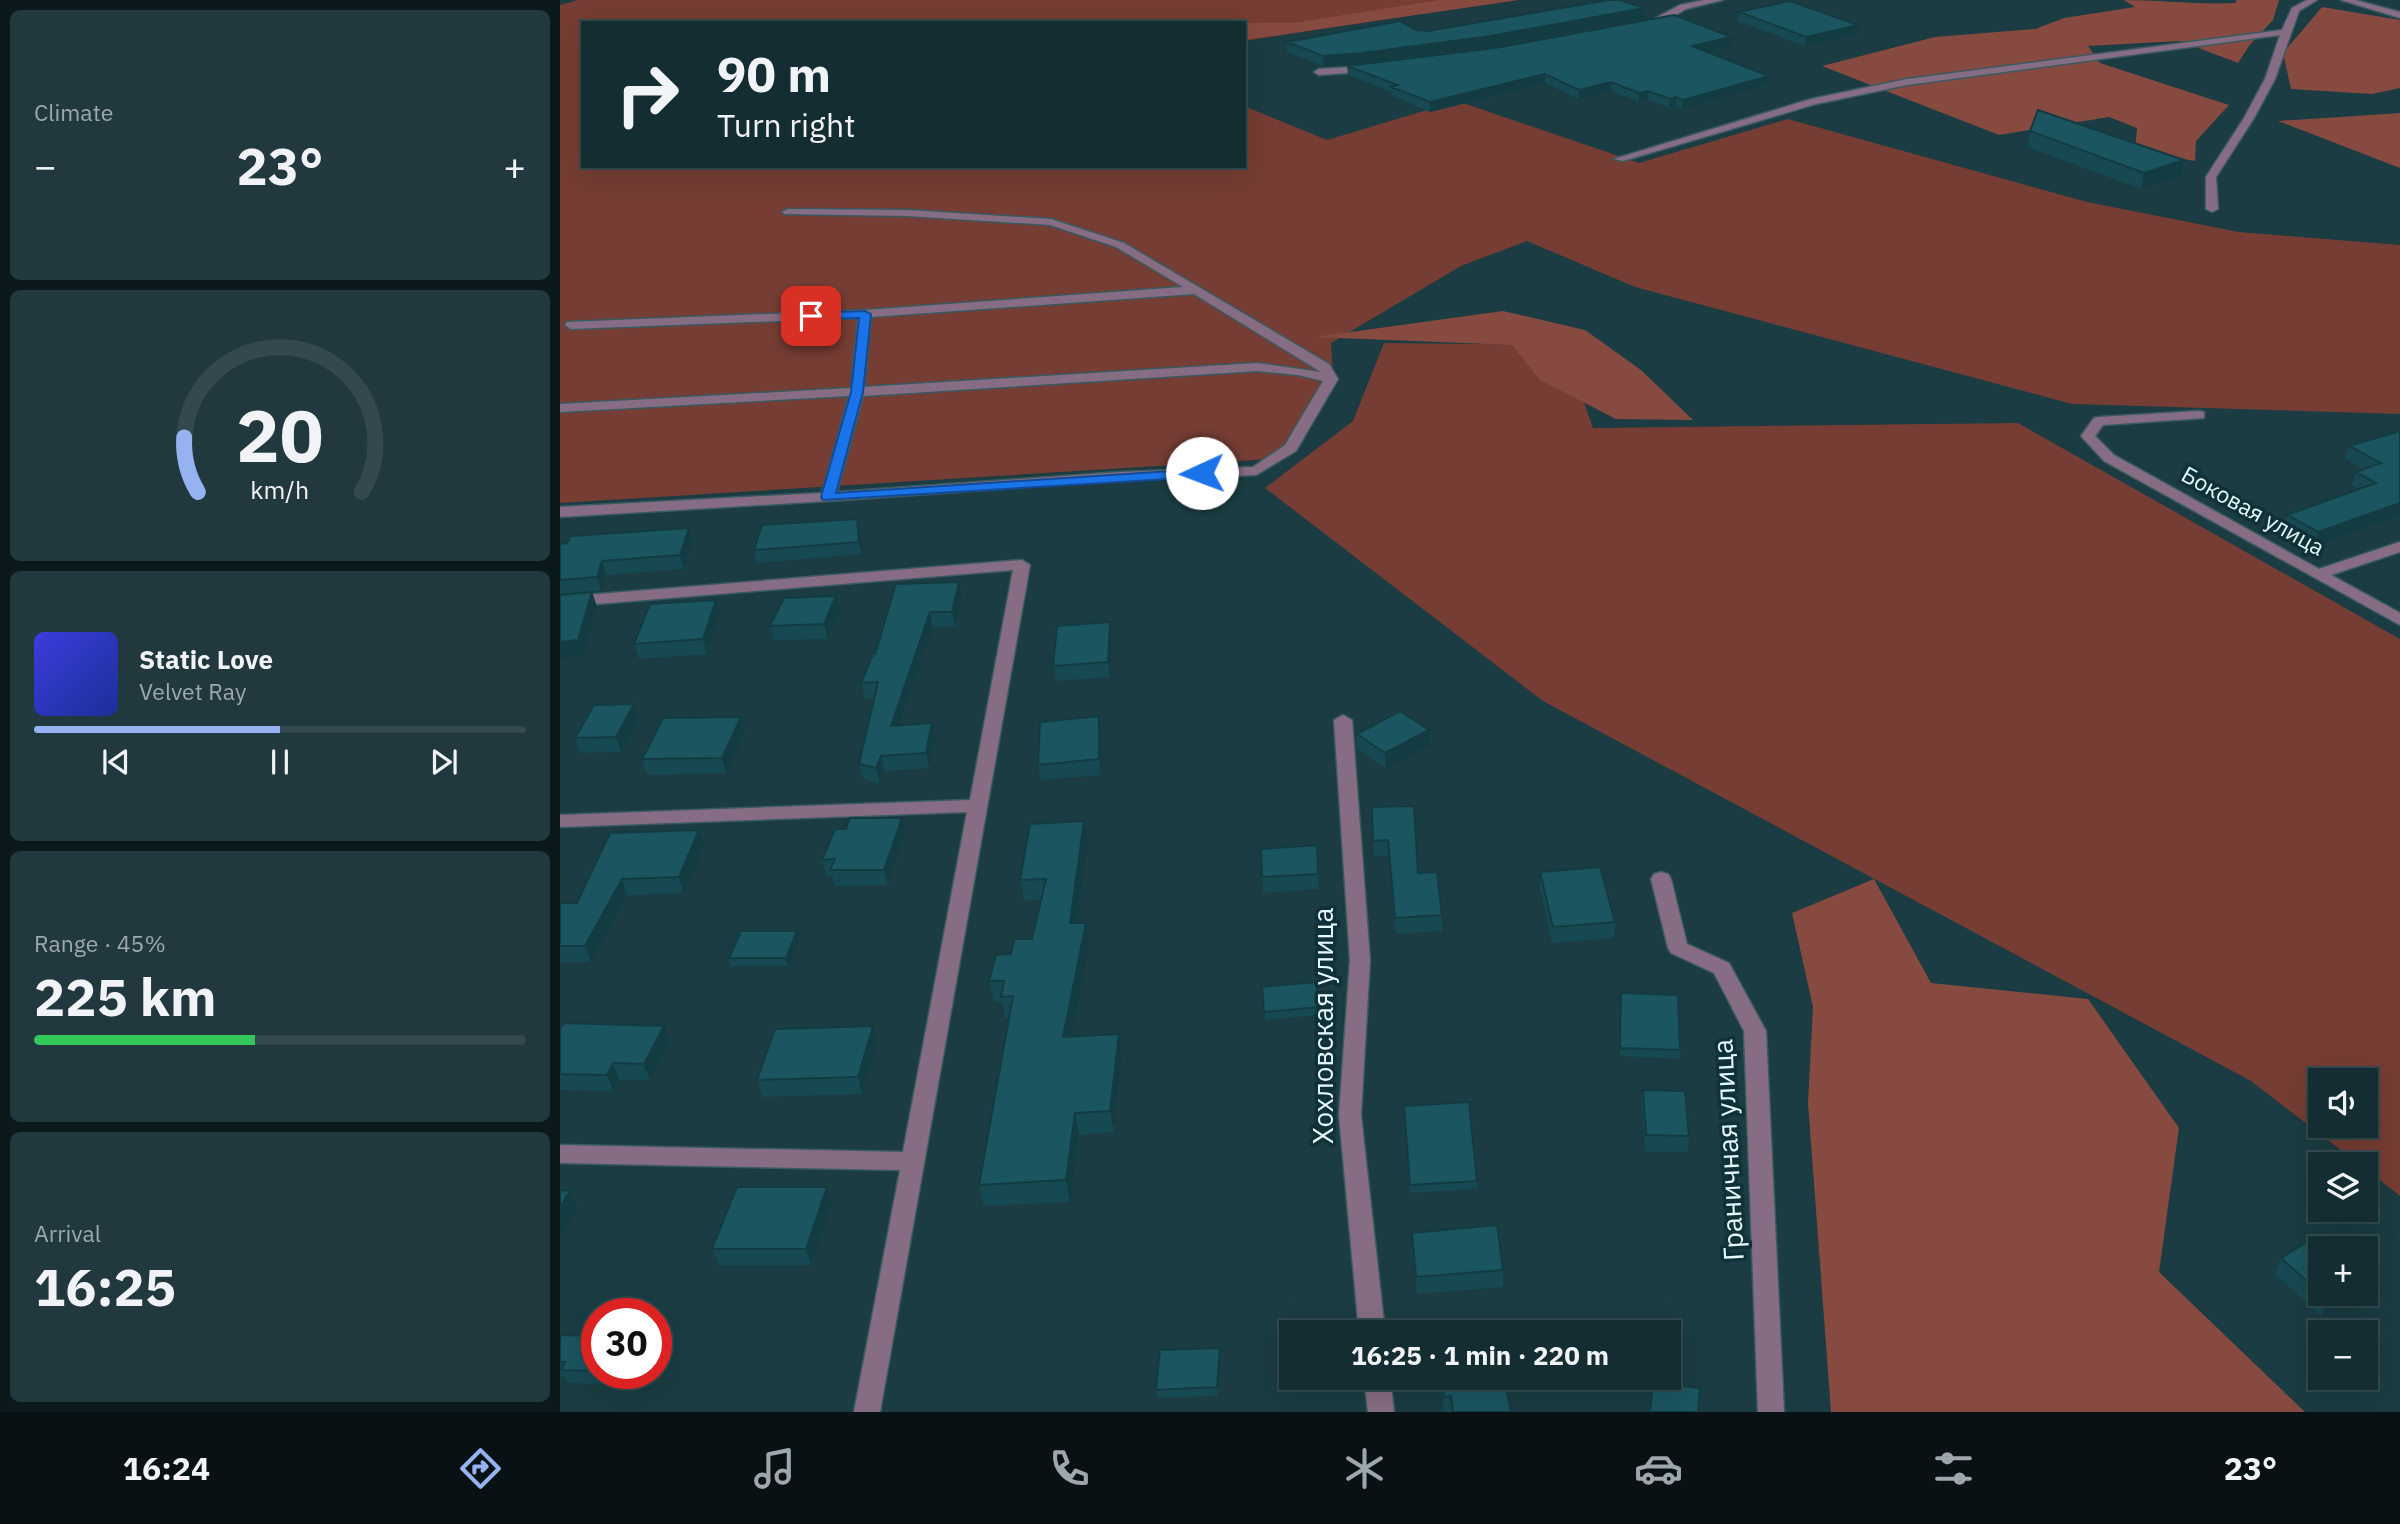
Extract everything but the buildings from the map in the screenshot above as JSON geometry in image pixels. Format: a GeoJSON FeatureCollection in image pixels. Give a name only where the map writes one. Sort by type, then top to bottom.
{"type":"FeatureCollection","features":[{"type":"Feature","properties":{"kind":"street"},"geometry":{"type":"LineString","coordinates":[[1639,24],[1671,17],[1676,10],[1685,7],[1719,0]]}},
{"type":"Feature","properties":{"kind":"street"},"geometry":{"type":"LineString","coordinates":[[2211,209],[2211,177],[2270,79],[2295,10],[2313,0]]}},
{"type":"Feature","properties":{"kind":"street"},"geometry":{"type":"LineString","coordinates":[[2347,0],[2400,15]]}},
{"type":"Feature","properties":{"kind":"street"},"geometry":{"type":"LineString","coordinates":[[1619,159],[1814,101],[1907,82],[2286,32]]}},
{"type":"Feature","properties":{"kind":"street"},"geometry":{"type":"LineString","coordinates":[[1319,72],[1384,67]]}},
{"type":"Feature","properties":{"kind":"street"},"geometry":{"type":"LineString","coordinates":[[788,212],[906,212],[1051,222],[1087,232],[1119,245],[1324,367],[1331,379]]}},
{"type":"Feature","properties":{"kind":"street"},"geometry":{"type":"LineString","coordinates":[[571,325],[865,314],[1196,290]]}},
{"type":"Feature","properties":{"kind":"street"},"geometry":{"type":"LineString","coordinates":[[828,497],[857,392],[865,314]]}},
{"type":"Feature","properties":{"kind":"street"},"geometry":{"type":"LineString","coordinates":[[560,408],[1257,367],[1298,371],[1331,379]]}},
{"type":"Feature","properties":{"kind":"street"},"geometry":{"type":"LineString","coordinates":[[560,512],[828,497],[1121,476],[1256,471],[1291,448],[1331,379]]}},
{"type":"Feature","properties":{"kind":"street","name":"Боковая улица"},"geometry":{"type":"LineString","coordinates":[[2199,415],[2099,421],[2088,436],[2109,458],[2400,620]]}},
{"type":"Feature","properties":{"kind":"street"},"geometry":{"type":"LineString","coordinates":[[2319,574],[2400,547]]}},
{"type":"Feature","properties":{"kind":"street"},"geometry":{"type":"LineString","coordinates":[[560,602],[1022,565],[867,1412]]}},
{"type":"Feature","properties":{"kind":"street","name":"Хохловская улица"},"geometry":{"type":"LineString","coordinates":[[1343,720],[1360,960],[1350,1115],[1371,1320]]}},
{"type":"Feature","properties":{"kind":"street"},"geometry":{"type":"LineString","coordinates":[[560,821],[978,806]]}},
{"type":"Feature","properties":{"kind":"street","name":"Граничная улица"},"geometry":{"type":"LineString","coordinates":[[1661,879],[1678,948],[1722,968],[1755,1031],[1771,1412]]}},
{"type":"Feature","properties":{"kind":"street"},"geometry":{"type":"LineString","coordinates":[[560,1154],[913,1161]]}},
{"type":"Feature","properties":{"kind":"street"},"geometry":{"type":"LineString","coordinates":[[1378,1390],[1381,1412]]}},
{"type":"Feature","properties":{"kind":"shaded area"},"geometry":{"type":"Polygon","coordinates":[[[578,0],[1510,0],[1246,41],[1246,21],[581,21],[581,168],[1246,168],[1246,107],[1327,140],[1457,101],[1639,163],[1788,119],[2087,202],[2239,232],[2400,245],[2400,414],[2072,404],[1635,287],[1527,241],[1461,266],[1331,343],[1333,374],[1292,445],[1273,459],[560,503],[560,5],[578,0]]]}},
{"type":"Feature","properties":{"kind":"shaded area"},"geometry":{"type":"Polygon","coordinates":[[[1440,0],[1519,0],[1246,40],[1246,23],[1293,23],[1440,0]]]}},
{"type":"Feature","properties":{"kind":"shaded area"},"geometry":{"type":"Polygon","coordinates":[[[2124,0],[2236,3],[2236,0],[2279,0],[2273,20],[2249,46],[2238,63],[2180,41],[2088,46],[2100,63],[2229,105],[2196,141],[2195,161],[2135,151],[2137,128],[2109,117],[1999,135],[1822,66],[1935,37],[2035,29],[2064,18],[2135,7],[2124,0]]]}},
{"type":"Feature","properties":{"kind":"shaded area"},"geometry":{"type":"Polygon","coordinates":[[[2322,7],[2400,20],[2400,88],[2372,94],[2291,89],[2283,53],[2322,7]]]}},
{"type":"Feature","properties":{"kind":"shaded area"},"geometry":{"type":"Polygon","coordinates":[[[2400,113],[2400,168],[2278,121],[2400,113]]]}},
{"type":"Feature","properties":{"kind":"shaded area"},"geometry":{"type":"Polygon","coordinates":[[[1503,311],[1585,330],[1641,370],[1693,420],[1616,419],[1540,380],[1512,345],[1314,337],[1503,311]]]}},
{"type":"Feature","properties":{"kind":"shaded area"},"geometry":{"type":"Polygon","coordinates":[[[1384,343],[1564,345],[1593,428],[2018,423],[2400,639],[2400,1196],[2378,1179],[2378,1152],[2343,1152],[2325,1138],[2378,1138],[2378,1068],[2308,1068],[2308,1125],[2251,1081],[1543,701],[1265,488],[1353,421],[1384,343]]]}},
{"type":"Feature","properties":{"kind":"shaded area"},"geometry":{"type":"Polygon","coordinates":[[[1874,879],[1931,983],[2088,999],[2179,1128],[2159,1272],[2305,1412],[1831,1412],[1808,1103],[1813,1007],[1792,913],[1874,879]]]}},
{"type":"Feature","properties":{"kind":"route"},"geometry":{"type":"LineString","coordinates":[[811,316],[865,314],[857,392],[828,497],[1121,476],[1202,473]]}}]}
